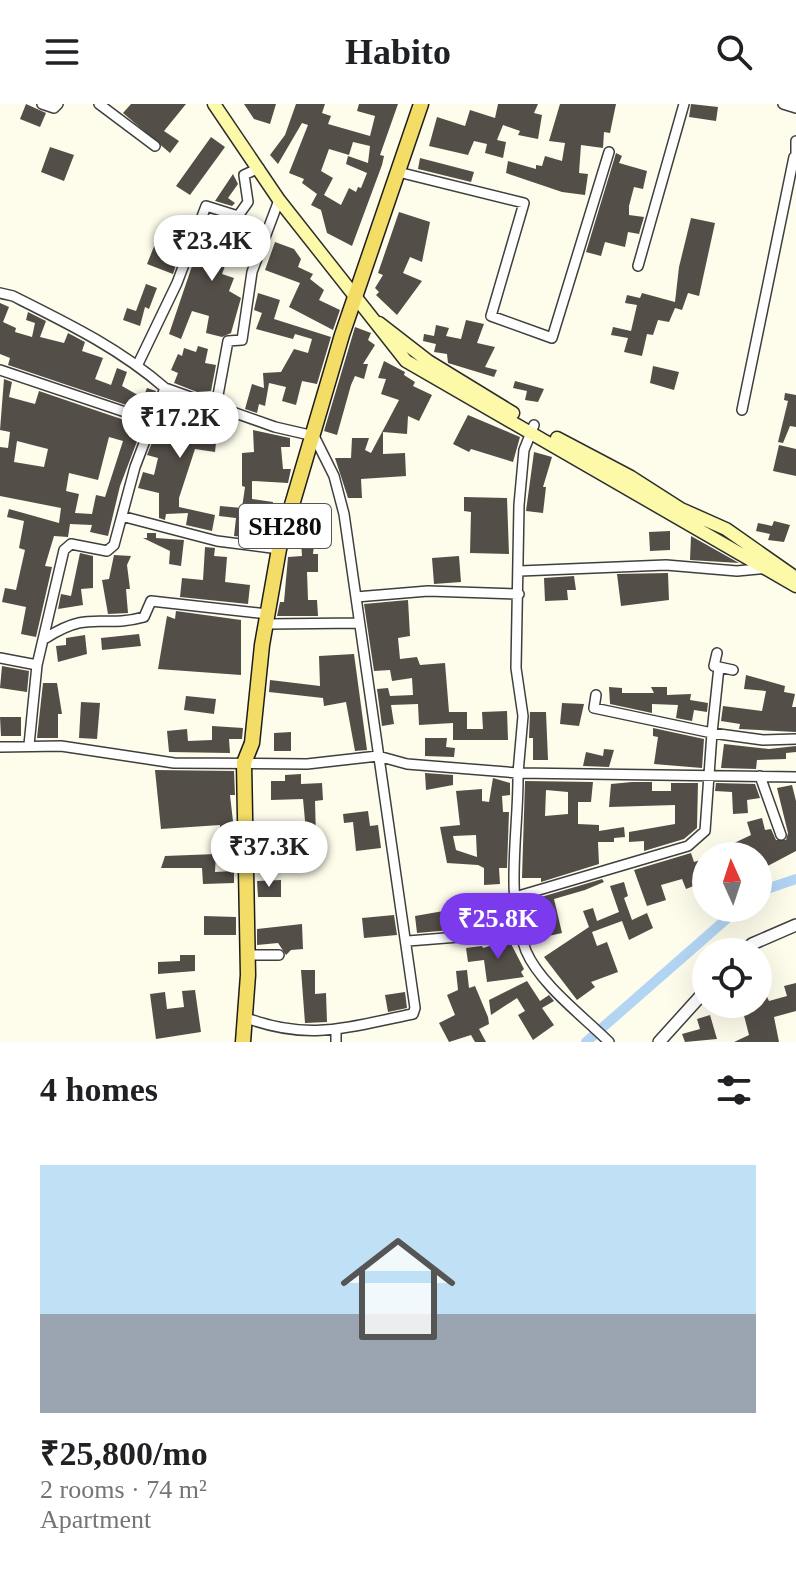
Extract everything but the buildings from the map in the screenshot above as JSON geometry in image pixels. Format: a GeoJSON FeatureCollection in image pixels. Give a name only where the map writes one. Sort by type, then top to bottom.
{"type":"FeatureCollection","features":[{"type":"Feature","properties":{"kind":"main road"},"geometry":{"type":"LineString","coordinates":[[214,104],[279,200],[370,317],[428,361],[532,429],[796,586]]}},
{"type":"Feature","properties":{"kind":"main road","name":"SH280"},"geometry":{"type":"LineString","coordinates":[[243,1042],[247,955],[244,763],[252,743],[262,645],[279,549],[356,296],[421,104]]}},
{"type":"Feature","properties":{"kind":"main road"},"geometry":{"type":"LineString","coordinates":[[532,429],[631,477],[681,509],[726,529],[779,563],[796,578]]}},
{"type":"Feature","properties":{"kind":"street"},"geometry":{"type":"LineString","coordinates":[[42,104],[54,108],[58,104]]}},
{"type":"Feature","properties":{"kind":"street"},"geometry":{"type":"LineString","coordinates":[[99,104],[155,146]]}},
{"type":"Feature","properties":{"kind":"street"},"geometry":{"type":"LineString","coordinates":[[638,266],[684,104]]}},
{"type":"Feature","properties":{"kind":"street"},"geometry":{"type":"LineString","coordinates":[[783,104],[796,108]]}},
{"type":"Feature","properties":{"kind":"street"},"geometry":{"type":"LineString","coordinates":[[742,410],[796,141]]}},
{"type":"Feature","properties":{"kind":"street"},"geometry":{"type":"LineString","coordinates":[[398,172],[524,203],[491,316],[552,338],[609,152]]}},
{"type":"Feature","properties":{"kind":"street"},"geometry":{"type":"LineString","coordinates":[[138,364],[177,283],[206,206],[238,216],[248,202],[244,175],[259,168]]}},
{"type":"Feature","properties":{"kind":"street"},"geometry":{"type":"LineString","coordinates":[[216,406],[228,341],[242,340],[252,272],[279,200]]}},
{"type":"Feature","properties":{"kind":"street"},"geometry":{"type":"LineString","coordinates":[[0,293],[13,296],[88,332],[138,364],[165,388],[314,436],[335,480],[356,597],[408,941],[413,1014],[314,1034],[287,1031],[244,1017]]}},
{"type":"Feature","properties":{"kind":"street"},"geometry":{"type":"LineString","coordinates":[[0,370],[152,421]]}},
{"type":"Feature","properties":{"kind":"street"},"geometry":{"type":"LineString","coordinates":[[29,745],[37,665],[66,547],[76,544],[111,550],[125,517],[135,467],[165,388]]}},
{"type":"Feature","properties":{"kind":"street"},"geometry":{"type":"LineString","coordinates":[[532,429],[524,450],[521,484],[516,668],[523,716],[518,773],[515,897],[521,932],[532,960],[609,1042]]}},
{"type":"Feature","properties":{"kind":"street"},"geometry":{"type":"LineString","coordinates":[[125,517],[217,541],[279,549]]}},
{"type":"Feature","properties":{"kind":"street"},"geometry":{"type":"LineString","coordinates":[[520,571],[666,565],[737,571],[766,569],[779,563]]}},
{"type":"Feature","properties":{"kind":"street"},"geometry":{"type":"LineString","coordinates":[[356,597],[428,591],[519,594]]}},
{"type":"Feature","properties":{"kind":"street"},"geometry":{"type":"LineString","coordinates":[[46,638],[69,623],[90,619],[126,622],[144,617],[151,601],[268,619],[358,623]]}},
{"type":"Feature","properties":{"kind":"street"},"geometry":{"type":"LineString","coordinates":[[717,653],[714,666],[733,670]]}},
{"type":"Feature","properties":{"kind":"street"},"geometry":{"type":"LineString","coordinates":[[0,658],[37,665]]}},
{"type":"Feature","properties":{"kind":"street"},"geometry":{"type":"LineString","coordinates":[[515,897],[696,842],[707,823],[719,667]]}},
{"type":"Feature","properties":{"kind":"street"},"geometry":{"type":"LineString","coordinates":[[596,695],[594,708],[712,733],[763,740],[796,739]]}},
{"type":"Feature","properties":{"kind":"street"},"geometry":{"type":"LineString","coordinates":[[0,747],[61,746],[174,763],[307,764],[378,756],[407,764],[518,773],[796,777]]}},
{"type":"Feature","properties":{"kind":"street"},"geometry":{"type":"LineString","coordinates":[[760,776],[781,835]]}},
{"type":"Feature","properties":{"kind":"street"},"geometry":{"type":"LineString","coordinates":[[766,938],[796,925]]}},
{"type":"Feature","properties":{"kind":"street"},"geometry":{"type":"LineString","coordinates":[[408,941],[521,932]]}},
{"type":"Feature","properties":{"kind":"street"},"geometry":{"type":"LineString","coordinates":[[247,955],[279,955]]}},
{"type":"Feature","properties":{"kind":"street"},"geometry":{"type":"LineString","coordinates":[[659,1042],[692,1005]]}},
{"type":"Feature","properties":{"kind":"street"},"geometry":{"type":"LineString","coordinates":[[336,1029],[336,1042]]}},
{"type":"Feature","properties":{"kind":"waterway"},"geometry":{"type":"LineString","coordinates":[[772,887],[796,879]]}},
{"type":"Feature","properties":{"kind":"waterway"},"geometry":{"type":"LineString","coordinates":[[586,1042],[723,922]]}}]}
